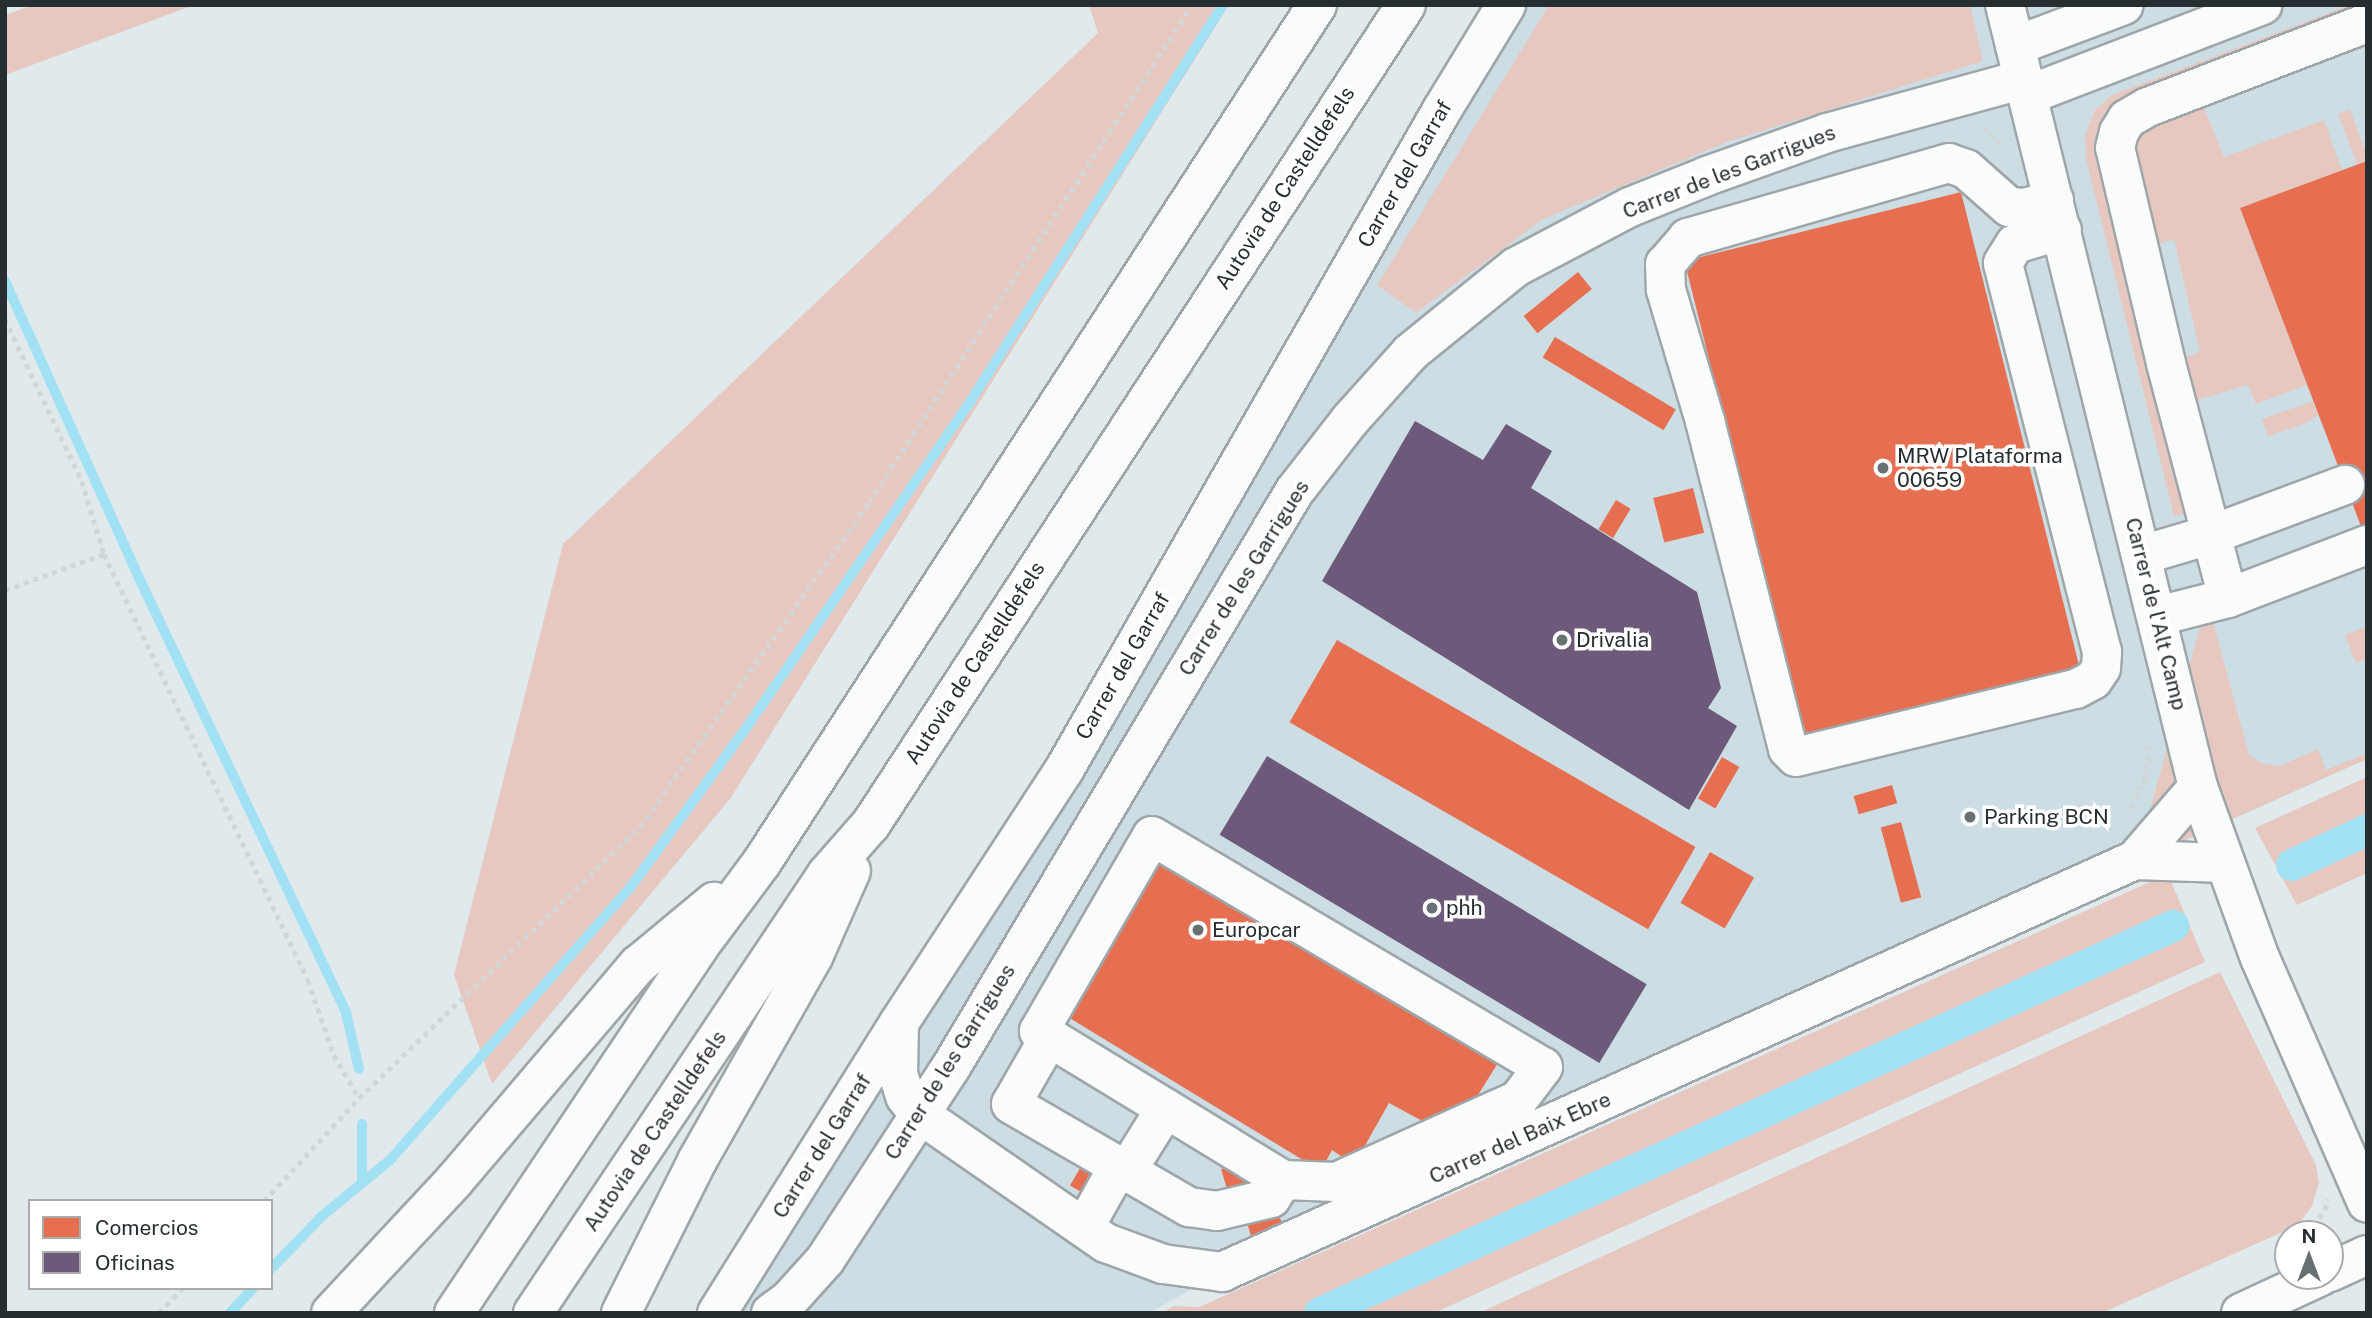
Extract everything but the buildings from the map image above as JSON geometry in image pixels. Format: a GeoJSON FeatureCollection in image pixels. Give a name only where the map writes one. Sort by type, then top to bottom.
{"type":"FeatureCollection","features":[{"type":"Feature","properties":{"kind":"main road"},"geometry":{"type":"LineString","coordinates":[[454,1313],[698,948],[762,862],[1317,5]]}},
{"type":"Feature","properties":{"kind":"main road","name":"Autovia de Castelldefels"},"geometry":{"type":"LineString","coordinates":[[533,1313],[827,874],[871,824],[1406,5]]}},
{"type":"Feature","properties":{"kind":"main road","name":"Carrer del Garraf"},"geometry":{"type":"LineString","coordinates":[[717,1313],[899,1023],[1063,770],[1442,110],[1506,5]]}},
{"type":"Feature","properties":{"kind":"main road","name":"Carrer de l'Alt Camp"},"geometry":{"type":"LineString","coordinates":[[2005,5],[2158,616],[2198,788],[2260,958],[2367,1203]]}},
{"type":"Feature","properties":{"kind":"main road"},"geometry":{"type":"LineString","coordinates":[[2022,73],[2124,5]]}},
{"type":"Feature","properties":{"kind":"main road"},"geometry":{"type":"LineString","coordinates":[[2022,73],[2262,5]]}},
{"type":"Feature","properties":{"kind":"main road"},"geometry":{"type":"LineString","coordinates":[[2228,598],[2166,363],[2115,148],[2119,132],[2127,119],[2148,107],[2367,23]]}},
{"type":"Feature","properties":{"kind":"main road","name":"Carrer de les Garrigues"},"geometry":{"type":"LineString","coordinates":[[771,1313],[789,1300],[825,1260],[951,1067],[1294,492],[1350,420],[1411,352],[1516,267],[1630,207],[1707,176],[1827,134],[2022,73]]}},
{"type":"Feature","properties":{"kind":"main road"},"geometry":{"type":"LineString","coordinates":[[1977,181],[2003,263],[2102,652],[2101,668],[2094,680],[2076,689],[1796,757],[1788,748],[1705,421],[1666,290],[1665,264],[1688,238],[1937,166],[1958,165],[2009,207],[2058,215]]}},
{"type":"Feature","properties":{"kind":"main road"},"geometry":{"type":"LineString","coordinates":[[2003,263],[2015,244],[2058,215]]}},
{"type":"Feature","properties":{"kind":"main road"},"geometry":{"type":"LineString","coordinates":[[2142,555],[2213,534],[2345,485]]}},
{"type":"Feature","properties":{"kind":"main road"},"geometry":{"type":"LineString","coordinates":[[2158,616],[2228,598],[2367,545]]}},
{"type":"Feature","properties":{"kind":"main road","name":"Carrer del Baix Ebre"},"geometry":{"type":"LineString","coordinates":[[918,1114],[1092,1233],[1163,1264],[1222,1272],[2135,860],[2198,788]]}},
{"type":"Feature","properties":{"kind":"main road"},"geometry":{"type":"LineString","coordinates":[[621,1313],[715,1126],[813,957],[871,824]]}},
{"type":"Feature","properties":{"kind":"main road"},"geometry":{"type":"LineString","coordinates":[[1152,836],[1543,1067],[1518,1100],[1336,1182],[1283,1180],[1049,1038],[1039,1031],[1152,836]]}},
{"type":"Feature","properties":{"kind":"main road","name":"Carrer del Baix Ebre"},"geometry":{"type":"LineString","coordinates":[[2135,860],[2225,863]]}},
{"type":"Feature","properties":{"kind":"main road"},"geometry":{"type":"LineString","coordinates":[[331,1313],[454,1181],[638,965],[762,862]]}},
{"type":"Feature","properties":{"kind":"main road"},"geometry":{"type":"LineString","coordinates":[[899,1023],[898,1074],[905,1096],[918,1114]]}},
{"type":"Feature","properties":{"kind":"main road"},"geometry":{"type":"LineString","coordinates":[[1049,1038],[1011,1104],[1189,1207],[1217,1211],[1271,1198],[1283,1180]]}},
{"type":"Feature","properties":{"kind":"main road"},"geometry":{"type":"LineString","coordinates":[[1092,1233],[1128,1190],[1126,1172],[1166,1108]]}},
{"type":"Feature","properties":{"kind":"main road"},"geometry":{"type":"LineString","coordinates":[[2344,1266],[2367,1255]]}},
{"type":"Feature","properties":{"kind":"main road"},"geometry":{"type":"LineString","coordinates":[[2241,1313],[2291,1290]]}},
{"type":"Feature","properties":{"kind":"path"},"geometry":{"type":"LineString","coordinates":[[266,1199],[359,1098],[640,827],[869,502],[1192,5]]}},
{"type":"Feature","properties":{"kind":"path"},"geometry":{"type":"LineString","coordinates":[[5,319],[82,481],[104,554],[308,980],[334,1055],[359,1098]]}},
{"type":"Feature","properties":{"kind":"path"},"geometry":{"type":"LineString","coordinates":[[5,590],[104,554]]}},
{"type":"Feature","properties":{"kind":"path"},"geometry":{"type":"LineString","coordinates":[[159,1313],[180,1290]]}},
{"type":"Feature","properties":{"kind":"shaded area"},"geometry":{"type":"Polygon","coordinates":[[[33,5],[194,5],[5,75],[5,15],[33,5]]]}},
{"type":"Feature","properties":{"kind":"shaded area"},"geometry":{"type":"Polygon","coordinates":[[[1089,5],[1229,5],[730,799],[492,1084],[454,975],[563,544],[1098,33],[1089,5]]]}},
{"type":"Feature","properties":{"kind":"shaded area"},"geometry":{"type":"Polygon","coordinates":[[[1506,5],[2367,5],[2367,759],[1222,1272],[1149,1313],[717,1313],[1506,5]]]}},
{"type":"Feature","properties":{"kind":"shaded area"},"geometry":{"type":"Polygon","coordinates":[[[1549,5],[1970,5],[1983,61],[1727,142],[1543,219],[1416,313],[1377,285],[1549,5]]]}},
{"type":"Feature","properties":{"kind":"shaded area"},"geometry":{"type":"Polygon","coordinates":[[[2350,5],[2359,5],[2362,18],[2125,107],[2188,513],[2174,516],[2086,159],[2085,135],[2095,110],[2112,95],[2350,5]]]}},
{"type":"Feature","properties":{"kind":"shaded area"},"geometry":{"type":"Polygon","coordinates":[[[2201,100],[2224,157],[2324,120],[2342,170],[2240,209],[2307,385],[2256,404],[2248,385],[2190,402],[2179,359],[2200,352],[2174,239],[2153,246],[2132,148],[2134,135],[2201,100]]]}},
{"type":"Feature","properties":{"kind":"shaded area"},"geometry":{"type":"Polygon","coordinates":[[[2350,110],[2367,155],[2367,161],[2357,164],[2338,114],[2350,110]]]}},
{"type":"Feature","properties":{"kind":"shaded area"},"geometry":{"type":"Polygon","coordinates":[[[2313,401],[2318,415],[2307,423],[2268,436],[2262,419],[2313,401]]]}},
{"type":"Feature","properties":{"kind":"shaded area"},"geometry":{"type":"Polygon","coordinates":[[[2213,622],[2249,755],[2263,764],[2280,766],[2318,749],[2326,770],[2367,753],[2367,759],[2136,862],[2201,623],[2213,622]]]}},
{"type":"Feature","properties":{"kind":"shaded area"},"geometry":{"type":"Polygon","coordinates":[[[2367,627],[2367,659],[2356,663],[2345,635],[2367,627]]]}},
{"type":"Feature","properties":{"kind":"shaded area"},"geometry":{"type":"Polygon","coordinates":[[[2367,777],[2367,873],[2297,905],[2255,828],[2367,777]]]}},
{"type":"Feature","properties":{"kind":"shaded area"},"geometry":{"type":"Polygon","coordinates":[[[2168,874],[2205,962],[1434,1313],[1162,1313],[1174,1306],[1199,1307],[2168,874]]]}},
{"type":"Feature","properties":{"kind":"shaded area"},"geometry":{"type":"Polygon","coordinates":[[[2220,972],[2316,1165],[2319,1183],[2312,1206],[2302,1220],[2274,1220],[2274,1236],[2102,1313],[1479,1313],[2220,972]]]}},
{"type":"Feature","properties":{"kind":"waterway"},"geometry":{"type":"LineString","coordinates":[[273,1267],[322,1216],[390,1160],[630,888],[744,731],[970,402],[1223,5]]}},
{"type":"Feature","properties":{"kind":"waterway"},"geometry":{"type":"LineString","coordinates":[[5,281],[138,576],[346,1013],[359,1069]]}},
{"type":"Feature","properties":{"kind":"waterway"},"geometry":{"type":"LineString","coordinates":[[2292,865],[2367,830]]}},
{"type":"Feature","properties":{"kind":"waterway"},"geometry":{"type":"LineString","coordinates":[[1320,1313],[2173,926]]}},
{"type":"Feature","properties":{"kind":"waterway"},"geometry":{"type":"LineString","coordinates":[[362,1124],[362,1183]]}},
{"type":"Feature","properties":{"kind":"waterway"},"geometry":{"type":"LineString","coordinates":[[230,1313],[251,1290]]}},
{"type":"Feature","properties":{"kind":"place","name":"MRW Plataforma 00659"},"geometry":{"type":"Point","coordinates":[1883,468]}},
{"type":"Feature","properties":{"kind":"place","name":"Drivalia"},"geometry":{"type":"Point","coordinates":[1562,640]}},
{"type":"Feature","properties":{"kind":"place","name":"Parking BCN"},"geometry":{"type":"Point","coordinates":[1970,817]}},
{"type":"Feature","properties":{"kind":"place","name":"phh"},"geometry":{"type":"Point","coordinates":[1432,908]}},
{"type":"Feature","properties":{"kind":"place","name":"Europcar"},"geometry":{"type":"Point","coordinates":[1198,930]}}]}
